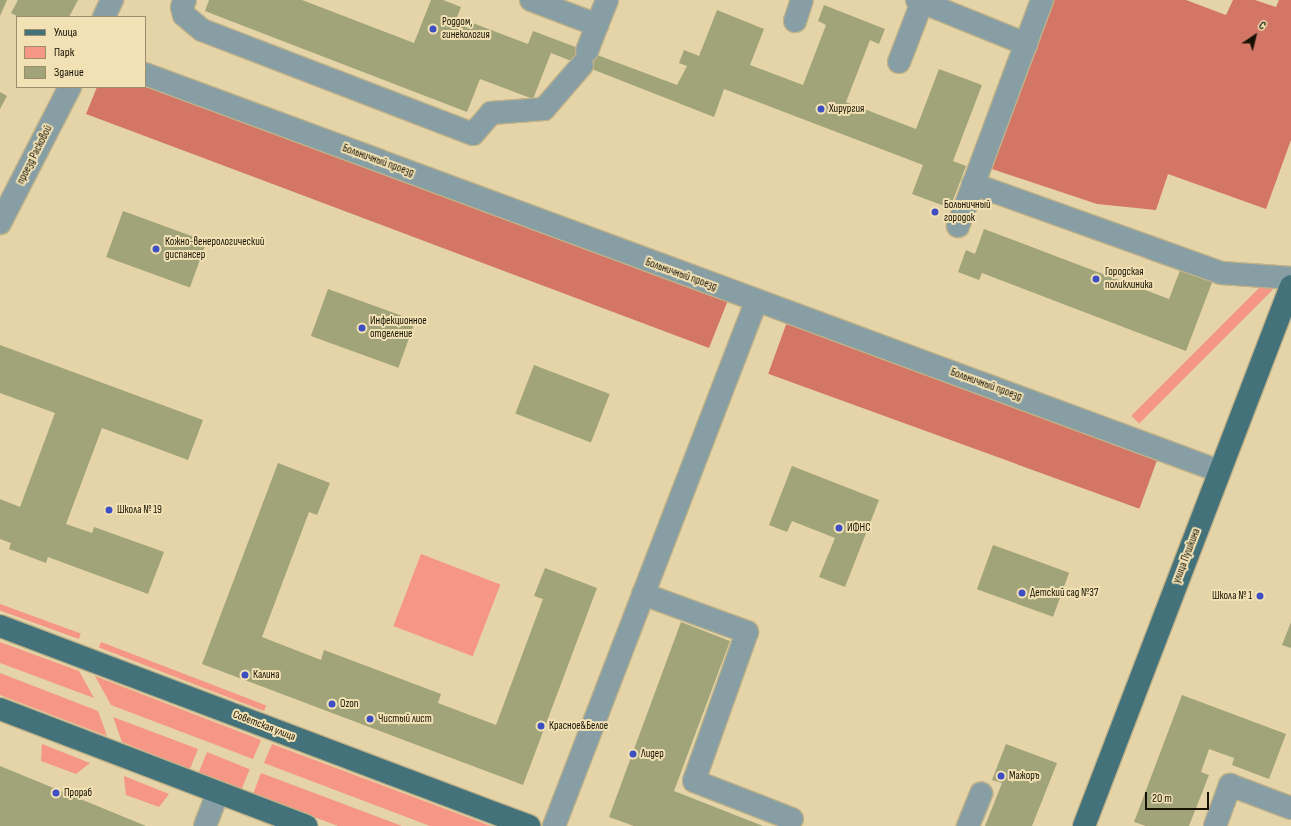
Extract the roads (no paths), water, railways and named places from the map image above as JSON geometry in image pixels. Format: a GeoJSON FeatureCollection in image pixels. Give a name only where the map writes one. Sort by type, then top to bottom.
{"type":"FeatureCollection","features":[{"type":"Feature","properties":{"kind":"main road","name":"улица Пушкина"},"geometry":{"type":"LineString","coordinates":[[1084,826],[1291,286]]}},
{"type":"Feature","properties":{"kind":"main road","name":"Советская улица"},"geometry":{"type":"LineString","coordinates":[[0,626],[529,826]]}},
{"type":"Feature","properties":{"kind":"main road"},"geometry":{"type":"LineString","coordinates":[[0,709],[306,826]]}},
{"type":"Feature","properties":{"kind":"street"},"geometry":{"type":"LineString","coordinates":[[104,16],[112,0]]}},
{"type":"Feature","properties":{"kind":"street"},"geometry":{"type":"LineString","coordinates":[[185,0],[182,7],[184,15],[202,30],[473,134],[491,113],[544,109],[584,58],[607,0]]}},
{"type":"Feature","properties":{"kind":"street"},"geometry":{"type":"LineString","coordinates":[[531,0],[597,25]]}},
{"type":"Feature","properties":{"kind":"street"},"geometry":{"type":"LineString","coordinates":[[794,21],[802,0]]}},
{"type":"Feature","properties":{"kind":"street"},"geometry":{"type":"LineString","coordinates":[[958,226],[1042,0]]}},
{"type":"Feature","properties":{"kind":"street"},"geometry":{"type":"LineString","coordinates":[[900,62],[919,1],[1026,44]]}},
{"type":"Feature","properties":{"kind":"street","name":"Больничный проезд"},"geometry":{"type":"LineString","coordinates":[[146,74],[756,302],[1219,471]]}},
{"type":"Feature","properties":{"kind":"street","name":"проезд Расковой"},"geometry":{"type":"LineString","coordinates":[[0,223],[69,88]]}},
{"type":"Feature","properties":{"kind":"street"},"geometry":{"type":"LineString","coordinates":[[973,184],[1222,274],[1291,278]]}},
{"type":"Feature","properties":{"kind":"street"},"geometry":{"type":"LineString","coordinates":[[554,826],[756,302]]}},
{"type":"Feature","properties":{"kind":"street"},"geometry":{"type":"LineString","coordinates":[[644,594],[747,632],[694,780],[797,824]]}},
{"type":"Feature","properties":{"kind":"street"},"geometry":{"type":"LineString","coordinates":[[1215,826],[1230,785],[1291,808]]}},
{"type":"Feature","properties":{"kind":"street"},"geometry":{"type":"LineString","coordinates":[[205,826],[218,792]]}},
{"type":"Feature","properties":{"kind":"street"},"geometry":{"type":"LineString","coordinates":[[968,826],[981,793]]}},
{"type":"Feature","properties":{"kind":"place","name":"Роддом, гинекология"},"geometry":{"type":"Point","coordinates":[433,29]}},
{"type":"Feature","properties":{"kind":"place","name":"Хирургия"},"geometry":{"type":"Point","coordinates":[821,109]}},
{"type":"Feature","properties":{"kind":"place","name":"Больничный городок"},"geometry":{"type":"Point","coordinates":[935,212]}},
{"type":"Feature","properties":{"kind":"place","name":"Кожно-венерологический диспансер"},"geometry":{"type":"Point","coordinates":[156,249]}},
{"type":"Feature","properties":{"kind":"place","name":"Городская поликлиника"},"geometry":{"type":"Point","coordinates":[1096,279]}},
{"type":"Feature","properties":{"kind":"place","name":"Инфекционное отделение"},"geometry":{"type":"Point","coordinates":[362,328]}},
{"type":"Feature","properties":{"kind":"place","name":"Школа № 19"},"geometry":{"type":"Point","coordinates":[109,510]}},
{"type":"Feature","properties":{"kind":"place","name":"ИФНС"},"geometry":{"type":"Point","coordinates":[839,528]}},
{"type":"Feature","properties":{"kind":"place","name":"Детский сад №37"},"geometry":{"type":"Point","coordinates":[1022,593]}},
{"type":"Feature","properties":{"kind":"place","name":"Школа № 1"},"geometry":{"type":"Point","coordinates":[1260,596]}},
{"type":"Feature","properties":{"kind":"place","name":"Калина"},"geometry":{"type":"Point","coordinates":[245,675]}},
{"type":"Feature","properties":{"kind":"place","name":"Ozon"},"geometry":{"type":"Point","coordinates":[332,704]}},
{"type":"Feature","properties":{"kind":"place","name":"Чистый лист"},"geometry":{"type":"Point","coordinates":[370,719]}},
{"type":"Feature","properties":{"kind":"place","name":"Красное&Белое"},"geometry":{"type":"Point","coordinates":[541,726]}},
{"type":"Feature","properties":{"kind":"place","name":"Лидер"},"geometry":{"type":"Point","coordinates":[633,754]}},
{"type":"Feature","properties":{"kind":"place","name":"Мажоръ"},"geometry":{"type":"Point","coordinates":[1001,776]}},
{"type":"Feature","properties":{"kind":"place","name":"Прораб"},"geometry":{"type":"Point","coordinates":[56,793]}}]}
